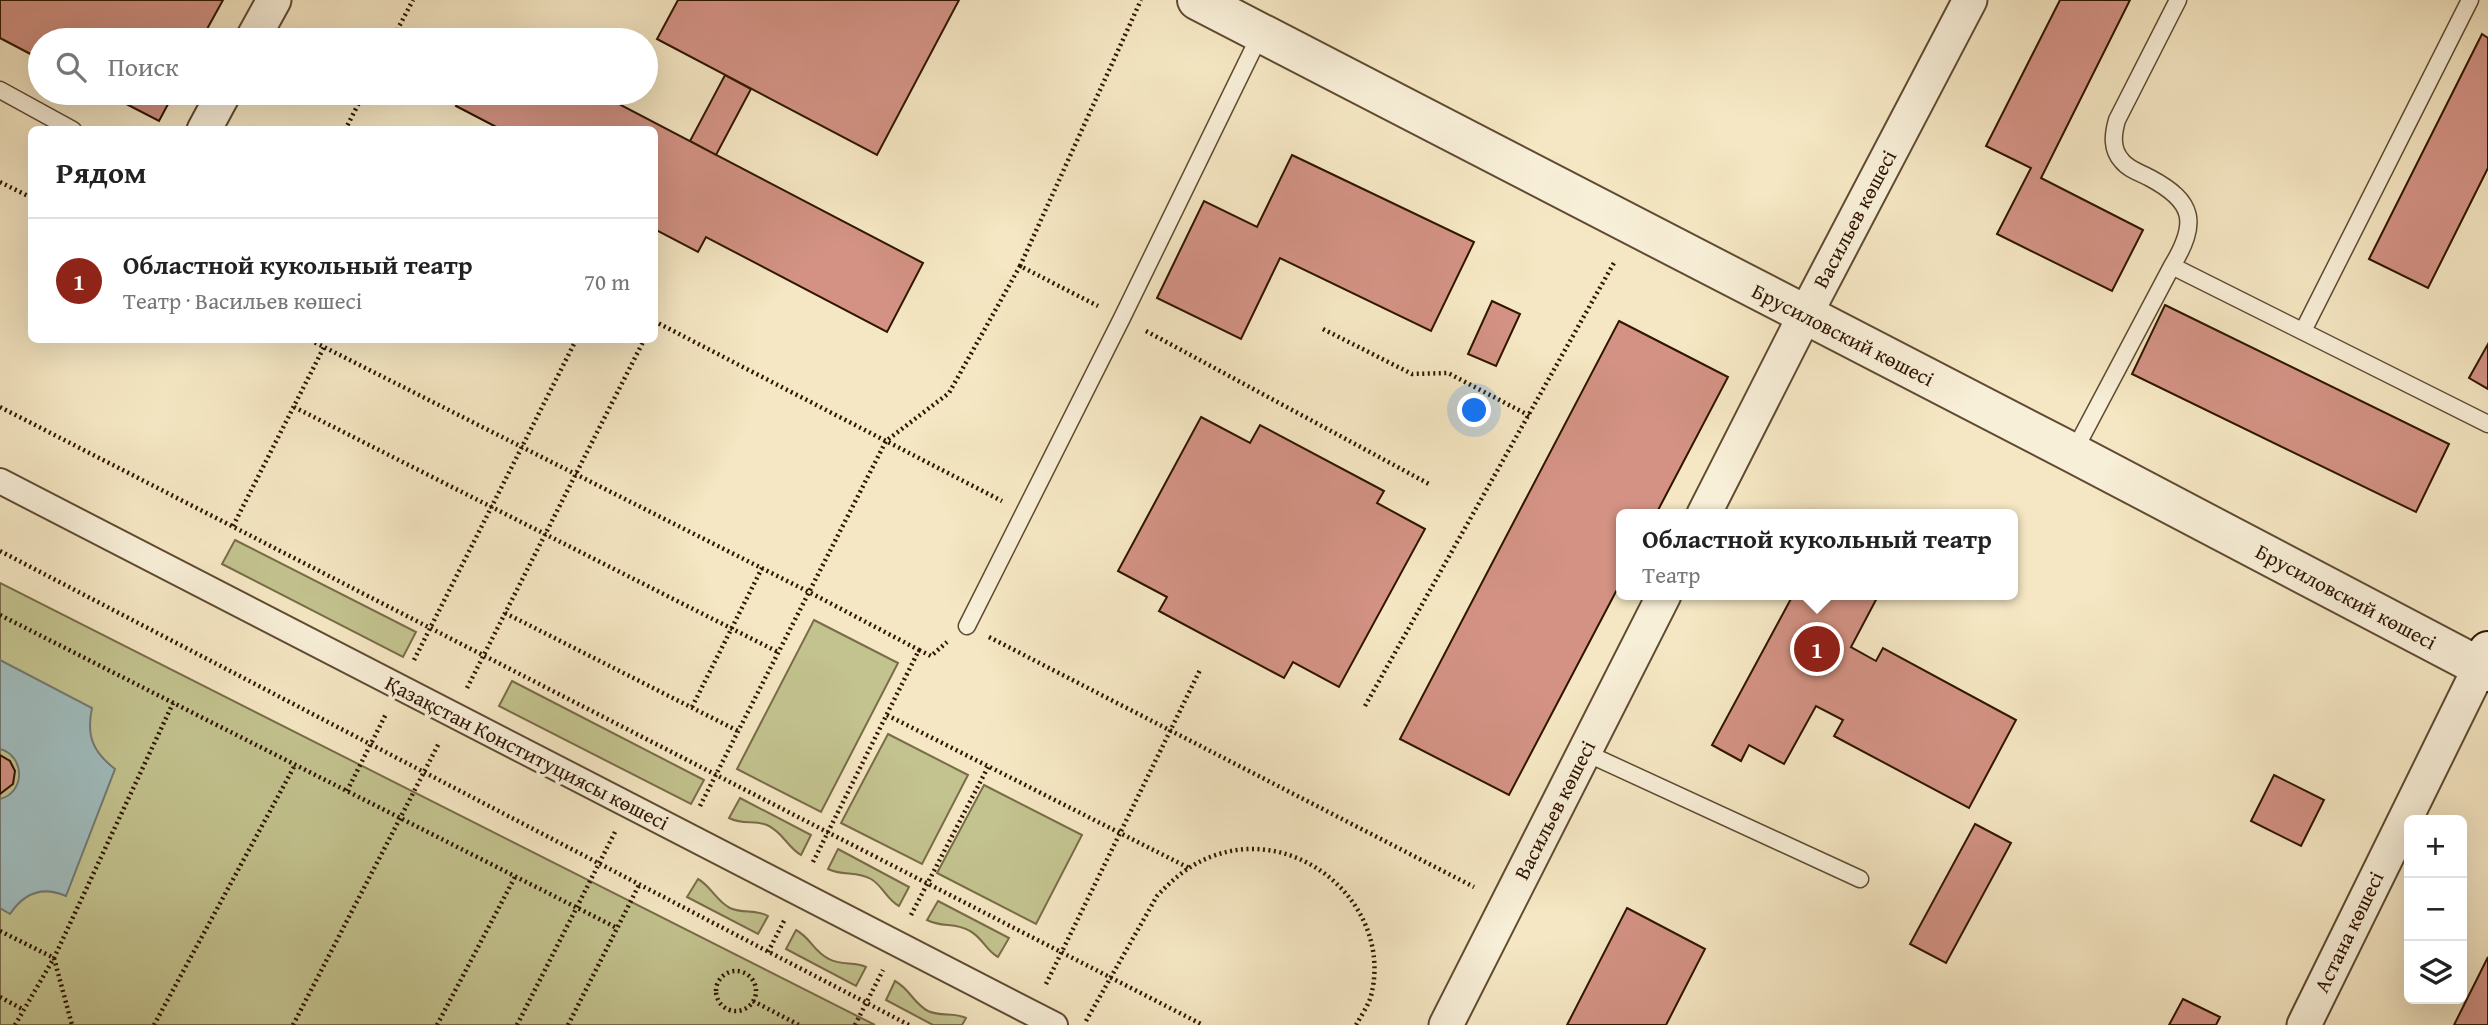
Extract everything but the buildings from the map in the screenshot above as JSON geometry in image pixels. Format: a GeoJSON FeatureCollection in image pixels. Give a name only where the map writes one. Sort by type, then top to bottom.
{"type":"FeatureCollection","features":[{"type":"Feature","properties":{"kind":"street"},"geometry":{"type":"LineString","coordinates":[[259,28],[274,0]]}},
{"type":"Feature","properties":{"kind":"street","name":"Брусиловский көшесі"},"geometry":{"type":"LineString","coordinates":[[1197,0],[2485,664]]}},
{"type":"Feature","properties":{"kind":"street","name":"Васильев көшесі"},"geometry":{"type":"LineString","coordinates":[[1707,509],[1970,0]]}},
{"type":"Feature","properties":{"kind":"street"},"geometry":{"type":"LineString","coordinates":[[206,126],[218,105]]}},
{"type":"Feature","properties":{"kind":"street","name":"Қазақстан Конституциясы көшесі"},"geometry":{"type":"LineString","coordinates":[[0,481],[1055,1025]]}},
{"type":"Feature","properties":{"kind":"street","name":"Васильев көшесі"},"geometry":{"type":"LineString","coordinates":[[1446,1025],[1661,600]]}},
{"type":"Feature","properties":{"kind":"street","name":"Астана көшесі"},"geometry":{"type":"LineString","coordinates":[[2304,1025],[2485,664]]}},
{"type":"Feature","properties":{"kind":"lane"},"geometry":{"type":"LineString","coordinates":[[2073,453],[2188,236],[2189,221],[2180,198],[2170,189],[2122,162],[2115,148],[2113,135],[2117,120],[2178,0]]}},
{"type":"Feature","properties":{"kind":"lane"},"geometry":{"type":"LineString","coordinates":[[2303,331],[2470,0]]}},
{"type":"Feature","properties":{"kind":"lane"},"geometry":{"type":"LineString","coordinates":[[967,626],[1261,33]]}},
{"type":"Feature","properties":{"kind":"lane"},"geometry":{"type":"LineString","coordinates":[[0,90],[66,126]]}},
{"type":"Feature","properties":{"kind":"lane"},"geometry":{"type":"LineString","coordinates":[[2172,266],[2488,424]]}},
{"type":"Feature","properties":{"kind":"lane"},"geometry":{"type":"LineString","coordinates":[[1584,752],[1860,879]]}},
{"type":"Feature","properties":{"kind":"path"},"geometry":{"type":"LineString","coordinates":[[398,28],[413,0]]}},
{"type":"Feature","properties":{"kind":"path"},"geometry":{"type":"LineString","coordinates":[[685,835],[886,441],[949,393],[1020,266],[1141,0]]}},
{"type":"Feature","properties":{"kind":"path"},"geometry":{"type":"LineString","coordinates":[[347,126],[358,105]]}},
{"type":"Feature","properties":{"kind":"path"},"geometry":{"type":"LineString","coordinates":[[0,182],[28,196]]}},
{"type":"Feature","properties":{"kind":"path"},"geometry":{"type":"LineString","coordinates":[[1365,706],[1530,416],[1634,226]]}},
{"type":"Feature","properties":{"kind":"path"},"geometry":{"type":"LineString","coordinates":[[1020,266],[1429,484]]}},
{"type":"Feature","properties":{"kind":"path"},"geometry":{"type":"LineString","coordinates":[[658,323],[1024,513]]}},
{"type":"Feature","properties":{"kind":"path"},"geometry":{"type":"LineString","coordinates":[[1323,329],[1412,374],[1448,373],[1530,416]]}},
{"type":"Feature","properties":{"kind":"path"},"geometry":{"type":"LineString","coordinates":[[316,343],[919,650],[768,952]]}},
{"type":"Feature","properties":{"kind":"path"},"geometry":{"type":"LineString","coordinates":[[346,791],[574,343]]}},
{"type":"Feature","properties":{"kind":"path"},"geometry":{"type":"LineString","coordinates":[[293,1025],[642,343]]}},
{"type":"Feature","properties":{"kind":"path"},"geometry":{"type":"LineString","coordinates":[[233,526],[324,347]]}},
{"type":"Feature","properties":{"kind":"path"},"geometry":{"type":"LineString","coordinates":[[0,407],[1203,1025]]}},
{"type":"Feature","properties":{"kind":"path"},"geometry":{"type":"LineString","coordinates":[[294,407],[778,652]]}},
{"type":"Feature","properties":{"kind":"path"},"geometry":{"type":"LineString","coordinates":[[0,551],[909,1025]]}},
{"type":"Feature","properties":{"kind":"path"},"geometry":{"type":"LineString","coordinates":[[692,707],[762,568]]}},
{"type":"Feature","properties":{"kind":"path"},"geometry":{"type":"LineString","coordinates":[[505,613],[738,731]]}},
{"type":"Feature","properties":{"kind":"path"},"geometry":{"type":"LineString","coordinates":[[0,615],[617,928]]}},
{"type":"Feature","properties":{"kind":"path"},"geometry":{"type":"LineString","coordinates":[[967,626],[1474,887]]}},
{"type":"Feature","properties":{"kind":"path"},"geometry":{"type":"LineString","coordinates":[[1031,1013],[1200,670]]}},
{"type":"Feature","properties":{"kind":"path"},"geometry":{"type":"LineString","coordinates":[[15,1025],[54,958],[173,703]]}},
{"type":"Feature","properties":{"kind":"path"},"geometry":{"type":"LineString","coordinates":[[887,715],[1189,868]]}},
{"type":"Feature","properties":{"kind":"path"},"geometry":{"type":"LineString","coordinates":[[154,1025],[295,765]]}},
{"type":"Feature","properties":{"kind":"path"},"geometry":{"type":"LineString","coordinates":[[855,1025],[988,766]]}},
{"type":"Feature","properties":{"kind":"path"},"geometry":{"type":"LineString","coordinates":[[517,1025],[628,805]]}},
{"type":"Feature","properties":{"kind":"path"},"geometry":{"type":"LineString","coordinates":[[1084,1025],[1157,896],[1173,879],[1214,855],[1236,850],[1260,849],[1283,852],[1306,861],[1329,875],[1348,895],[1362,918],[1371,944],[1374,971],[1370,998],[1356,1025]]}},
{"type":"Feature","properties":{"kind":"path"},"geometry":{"type":"LineString","coordinates":[[437,1025],[515,877]]}},
{"type":"Feature","properties":{"kind":"path"},"geometry":{"type":"LineString","coordinates":[[568,1025],[639,885]]}},
{"type":"Feature","properties":{"kind":"path"},"geometry":{"type":"LineString","coordinates":[[0,930],[54,958],[72,1025]]}},
{"type":"Feature","properties":{"kind":"path"},"geometry":{"type":"LineString","coordinates":[[726,973],[743,973],[754,984],[753,1001],[739,1011],[723,1007],[716,992],[718,982],[726,973]]}},
{"type":"Feature","properties":{"kind":"path"},"geometry":{"type":"LineString","coordinates":[[0,996],[24,1010]]}},
{"type":"Feature","properties":{"kind":"path"},"geometry":{"type":"LineString","coordinates":[[753,1001],[799,1025]]}},
{"type":"Feature","properties":{"kind":"green space"},"geometry":{"type":"Polygon","coordinates":[[[235,540],[416,632],[403,657],[222,564],[235,540]]]}},
{"type":"Feature","properties":{"kind":"green space"},"geometry":{"type":"Polygon","coordinates":[[[0,583],[875,1025],[0,1025],[0,583]]]}},
{"type":"Feature","properties":{"kind":"green space"},"geometry":{"type":"Polygon","coordinates":[[[814,620],[898,663],[821,812],[737,769],[814,620]]]}},
{"type":"Feature","properties":{"kind":"green space"},"geometry":{"type":"Polygon","coordinates":[[[512,681],[704,780],[691,804],[499,706],[512,681]]]}},
{"type":"Feature","properties":{"kind":"green space"},"geometry":{"type":"Polygon","coordinates":[[[888,734],[968,775],[922,864],[841,823],[888,734]]]}},
{"type":"Feature","properties":{"kind":"green space"},"geometry":{"type":"Polygon","coordinates":[[[984,785],[1082,835],[1036,924],[937,873],[984,785]]]}},
{"type":"Feature","properties":{"kind":"green space"},"geometry":{"type":"Polygon","coordinates":[[[740,798],[811,835],[801,855],[767,825],[729,818],[740,798]]]}},
{"type":"Feature","properties":{"kind":"green space"},"geometry":{"type":"Polygon","coordinates":[[[838,849],[909,887],[899,906],[871,879],[828,869],[838,849]]]}},
{"type":"Feature","properties":{"kind":"green space"},"geometry":{"type":"Polygon","coordinates":[[[698,879],[730,908],[768,916],[758,934],[687,897],[698,879]]]}},
{"type":"Feature","properties":{"kind":"green space"},"geometry":{"type":"Polygon","coordinates":[[[938,901],[1009,938],[998,957],[970,931],[927,920],[938,901]]]}},
{"type":"Feature","properties":{"kind":"green space"},"geometry":{"type":"Polygon","coordinates":[[[796,930],[829,959],[866,967],[856,986],[786,949],[796,930]]]}},
{"type":"Feature","properties":{"kind":"green space"},"geometry":{"type":"Polygon","coordinates":[[[895,981],[928,1011],[966,1018],[962,1025],[933,1025],[886,1000],[895,981]]]}},
{"type":"Feature","properties":{"kind":"water"},"geometry":{"type":"Polygon","coordinates":[[[0,660],[92,708],[90,727],[93,743],[101,756],[115,769],[66,896],[50,892],[35,893],[21,901],[10,914],[0,908],[0,799],[14,789],[19,774],[14,759],[0,749],[0,660]]]}},
{"type":"Feature","properties":{"kind":"place","name":"Областной кукольный театр"},"geometry":{"type":"Point","coordinates":[1817,649]}}]}
